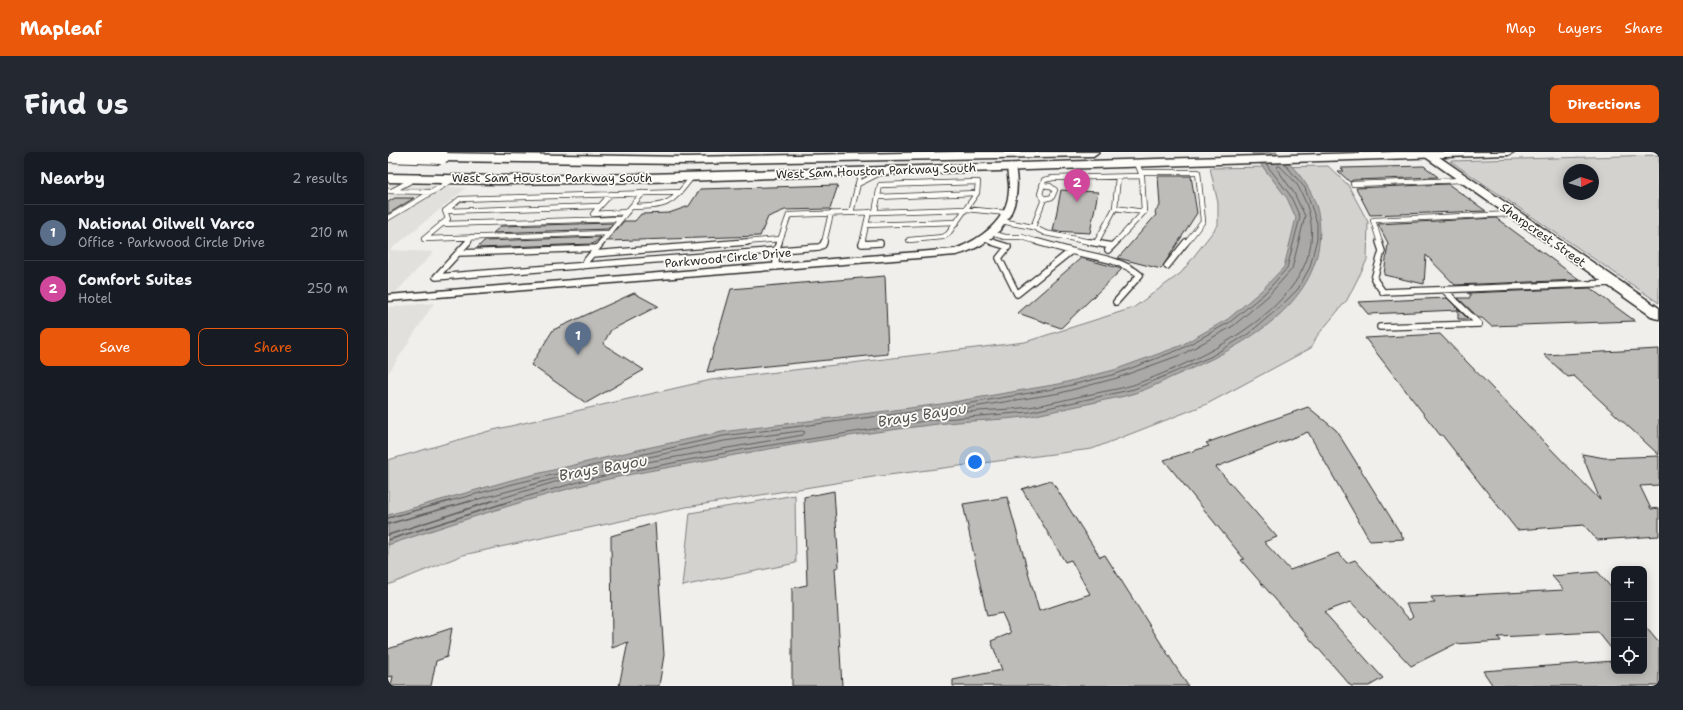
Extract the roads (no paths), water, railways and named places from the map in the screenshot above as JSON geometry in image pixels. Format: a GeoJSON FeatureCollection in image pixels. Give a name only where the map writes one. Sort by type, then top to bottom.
{"type":"FeatureCollection","features":[{"type":"Feature","properties":{"kind":"highway"},"geometry":{"type":"LineString","coordinates":[[388,155],[436,154],[565,160],[712,161],[1093,152]]}},
{"type":"Feature","properties":{"kind":"highway"},"geometry":{"type":"LineString","coordinates":[[751,175],[817,169],[1040,158],[1059,153]]}},
{"type":"Feature","properties":{"kind":"main road"},"geometry":{"type":"LineString","coordinates":[[388,163],[410,152]]}},
{"type":"Feature","properties":{"kind":"main road","name":"West Sam Houston Parkway South"},"geometry":{"type":"LineString","coordinates":[[389,186],[410,178],[692,177],[1011,166],[1140,170],[1235,160],[1508,152]]}},
{"type":"Feature","properties":{"kind":"main road"},"geometry":{"type":"LineString","coordinates":[[410,178],[405,166],[436,154]]}},
{"type":"Feature","properties":{"kind":"street","name":"Sharpcrest Street"},"geometry":{"type":"LineString","coordinates":[[1428,154],[1659,315]]}},
{"type":"Feature","properties":{"kind":"street","name":"Parkwood Circle Drive"},"geometry":{"type":"LineString","coordinates":[[388,298],[956,252],[977,244],[987,236],[1004,217],[1014,196],[1011,166]]}},
{"type":"Feature","properties":{"kind":"lane"},"geometry":{"type":"LineString","coordinates":[[858,184],[886,170]]}},
{"type":"Feature","properties":{"kind":"lane"},"geometry":{"type":"LineString","coordinates":[[1108,250],[1144,212],[1140,170]]}},
{"type":"Feature","properties":{"kind":"lane"},"geometry":{"type":"LineString","coordinates":[[1044,199],[1040,194],[1042,182],[1047,179],[1118,177],[1140,170],[1198,172],[1203,221],[1167,266]]}},
{"type":"Feature","properties":{"kind":"lane"},"geometry":{"type":"LineString","coordinates":[[850,213],[861,171]]}},
{"type":"Feature","properties":{"kind":"lane"},"geometry":{"type":"LineString","coordinates":[[631,207],[666,206],[671,203],[692,177]]}},
{"type":"Feature","properties":{"kind":"lane"},"geometry":{"type":"LineString","coordinates":[[1096,243],[1115,208],[1118,177]]}},
{"type":"Feature","properties":{"kind":"lane"},"geometry":{"type":"LineString","coordinates":[[388,218],[454,179]]}},
{"type":"Feature","properties":{"kind":"lane"},"geometry":{"type":"LineString","coordinates":[[1353,184],[1464,180]]}},
{"type":"Feature","properties":{"kind":"lane"},"geometry":{"type":"LineString","coordinates":[[875,212],[880,185],[978,182],[977,193],[948,234],[943,237],[909,240]]}},
{"type":"Feature","properties":{"kind":"lane"},"geometry":{"type":"LineString","coordinates":[[1042,185],[1050,186],[1054,190],[1052,196],[1044,199]]}},
{"type":"Feature","properties":{"kind":"lane"},"geometry":{"type":"LineString","coordinates":[[389,186],[432,192]]}},
{"type":"Feature","properties":{"kind":"lane"},"geometry":{"type":"LineString","coordinates":[[445,211],[460,198],[680,192]]}},
{"type":"Feature","properties":{"kind":"lane"},"geometry":{"type":"LineString","coordinates":[[582,266],[643,193]]}},
{"type":"Feature","properties":{"kind":"lane"},"geometry":{"type":"LineString","coordinates":[[878,197],[977,193]]}},
{"type":"Feature","properties":{"kind":"lane"},"geometry":{"type":"LineString","coordinates":[[611,194],[593,214],[626,212]]}},
{"type":"Feature","properties":{"kind":"lane"},"geometry":{"type":"LineString","coordinates":[[1032,227],[1036,223],[1044,199]]}},
{"type":"Feature","properties":{"kind":"lane"},"geometry":{"type":"LineString","coordinates":[[445,211],[600,206]]}},
{"type":"Feature","properties":{"kind":"lane"},"geometry":{"type":"LineString","coordinates":[[1115,208],[1144,212]]}},
{"type":"Feature","properties":{"kind":"lane"},"geometry":{"type":"LineString","coordinates":[[776,267],[776,251],[789,215],[966,209],[1004,217],[1045,233],[1112,246]]}},
{"type":"Feature","properties":{"kind":"lane"},"geometry":{"type":"LineString","coordinates":[[445,211],[448,219],[424,239],[610,233]]}},
{"type":"Feature","properties":{"kind":"lane"},"geometry":{"type":"LineString","coordinates":[[869,212],[862,244],[880,243]]}},
{"type":"Feature","properties":{"kind":"lane"},"geometry":{"type":"LineString","coordinates":[[472,237],[436,277],[819,247],[823,245],[831,213]]}},
{"type":"Feature","properties":{"kind":"lane"},"geometry":{"type":"LineString","coordinates":[[1513,214],[1373,220],[1382,251],[1374,279],[1376,284],[1383,292],[1613,283]]}},
{"type":"Feature","properties":{"kind":"lane"},"geometry":{"type":"LineString","coordinates":[[441,224],[621,219]]}},
{"type":"Feature","properties":{"kind":"lane"},"geometry":{"type":"LineString","coordinates":[[866,224],[957,222]]}},
{"type":"Feature","properties":{"kind":"lane"},"geometry":{"type":"LineString","coordinates":[[987,236],[1022,237],[1124,265],[1135,270],[1140,275],[1116,302]]}},
{"type":"Feature","properties":{"kind":"lane"},"geometry":{"type":"LineString","coordinates":[[987,236],[1008,246],[999,258],[1010,283],[1017,294],[1071,251]]}},
{"type":"Feature","properties":{"kind":"lane"},"geometry":{"type":"LineString","coordinates":[[592,254],[780,239]]}},
{"type":"Feature","properties":{"kind":"lane"},"geometry":{"type":"LineString","coordinates":[[458,253],[597,248]]}},
{"type":"Feature","properties":{"kind":"lane"},"geometry":{"type":"LineString","coordinates":[[1380,327],[1479,324],[1444,290]]}},
{"type":"Feature","properties":{"kind":"water","name":"Brays Bayou"},"geometry":{"type":"Polygon","coordinates":[[[1251,152],[1277,152],[1299,174],[1307,185],[1317,210],[1320,224],[1320,239],[1317,255],[1309,277],[1296,297],[1279,315],[1259,331],[1238,345],[1154,386],[1124,396],[1031,416],[943,423],[847,436],[617,477],[512,505],[388,545],[388,515],[515,479],[722,432],[941,404],[1059,384],[1114,370],[1180,346],[1228,319],[1262,290],[1284,267],[1296,218],[1287,198],[1251,152]]]}},
{"type":"Feature","properties":{"kind":"place","name":"Comfort Suites"},"geometry":{"type":"Point","coordinates":[1077,202]}},
{"type":"Feature","properties":{"kind":"place","name":"National Oilwell Varco"},"geometry":{"type":"Point","coordinates":[578,355]}}]}
